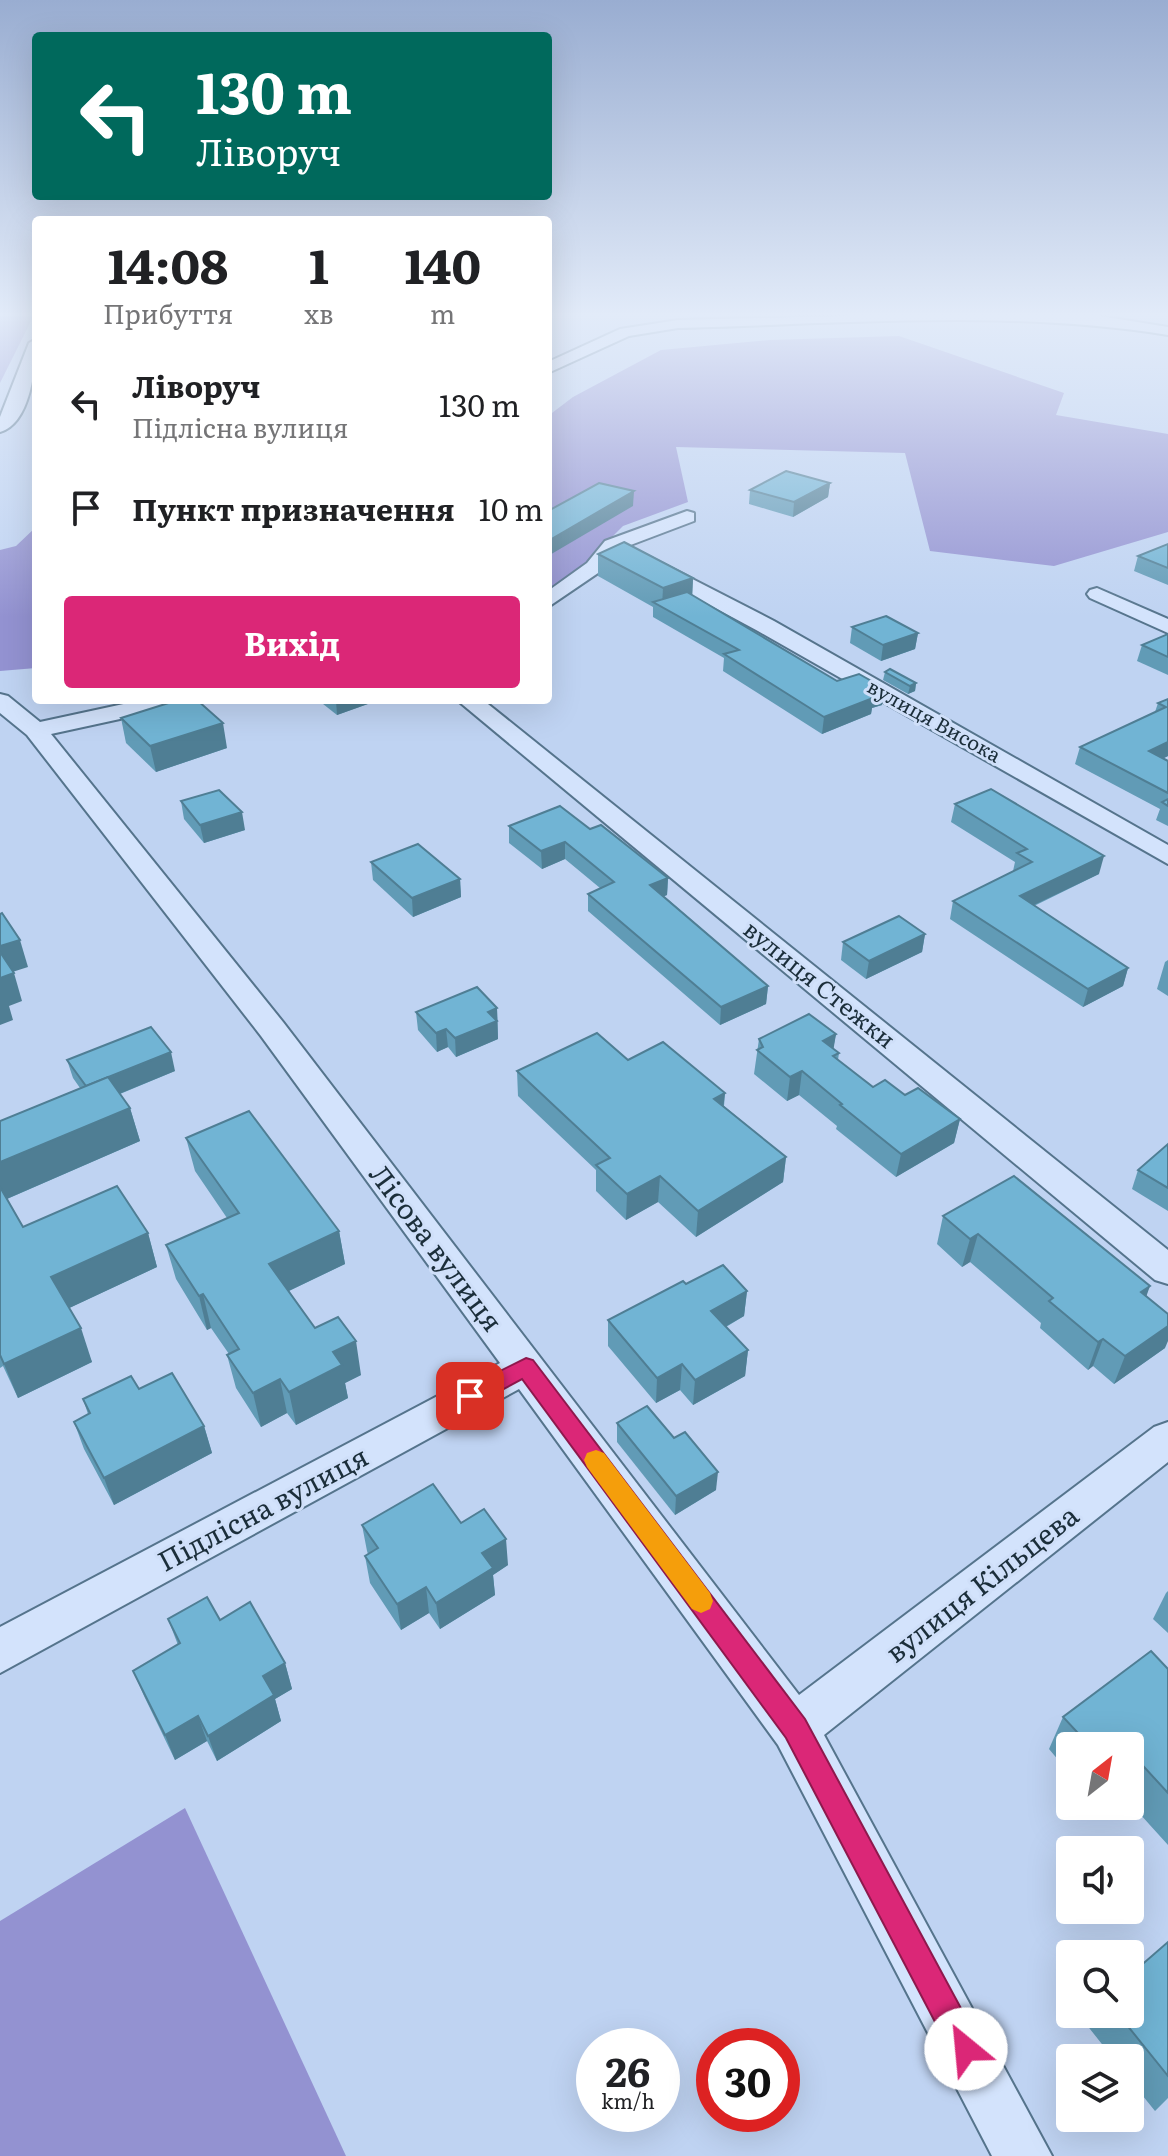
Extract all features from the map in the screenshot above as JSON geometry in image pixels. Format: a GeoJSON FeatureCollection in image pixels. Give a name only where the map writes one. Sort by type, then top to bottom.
{"type":"FeatureCollection","features":[{"type":"Feature","properties":{"kind":"street"},"geometry":{"type":"LineString","coordinates":[[552,598],[594,567],[612,545],[687,517]]}},
{"type":"Feature","properties":{"kind":"street","name":"вулиця Висока"},"geometry":{"type":"LineString","coordinates":[[612,545],[766,626],[1168,856]]}},
{"type":"Feature","properties":{"kind":"street"},"geometry":{"type":"LineString","coordinates":[[1097,594],[1168,627]]}},
{"type":"Feature","properties":{"kind":"street","name":"Лісова вулиця"},"geometry":{"type":"LineString","coordinates":[[0,701],[35,730],[272,1029],[795,1728],[1023,2156]]}},
{"type":"Feature","properties":{"kind":"street"},"geometry":{"type":"LineString","coordinates":[[35,730],[156,704]]}},
{"type":"Feature","properties":{"kind":"street","name":"вулиця Стежки"},"geometry":{"type":"LineString","coordinates":[[474,704],[1168,1270]]}},
{"type":"Feature","properties":{"kind":"street","name":"Підлісна вулиця"},"geometry":{"type":"LineString","coordinates":[[0,1651],[526,1367]]}},
{"type":"Feature","properties":{"kind":"street","name":"вулиця Кільцева"},"geometry":{"type":"LineString","coordinates":[[795,1728],[1168,1439]]}},
{"type":"Feature","properties":{"kind":"shaded area"},"geometry":{"type":"Polygon","coordinates":[[[552,416],[1060,416],[1168,434],[1168,532],[1054,566],[930,551],[905,453],[676,447],[688,502],[623,526],[552,593],[552,416]]]}},
{"type":"Feature","properties":{"kind":"shaded area"},"geometry":{"type":"Polygon","coordinates":[[[32,531],[32,668],[0,671],[0,550],[16,546],[32,531]]]}},
{"type":"Feature","properties":{"kind":"shaded area"},"geometry":{"type":"Polygon","coordinates":[[[185,1808],[346,2156],[0,2156],[0,1921],[185,1808]]]}},
{"type":"Feature","properties":{"kind":"building"},"geometry":{"type":"Polygon","coordinates":[[[786,471],[830,483],[794,502],[750,490],[786,471]]]}},
{"type":"Feature","properties":{"kind":"building"},"geometry":{"type":"Polygon","coordinates":[[[599,483],[634,491],[552,539],[552,509],[599,483]]]}},
{"type":"Feature","properties":{"kind":"building"},"geometry":{"type":"Polygon","coordinates":[[[624,542],[693,578],[663,588],[598,554],[624,542]]]}},
{"type":"Feature","properties":{"kind":"building"},"geometry":{"type":"Polygon","coordinates":[[[1168,544],[1168,568],[1138,556],[1168,544]]]}},
{"type":"Feature","properties":{"kind":"building"},"geometry":{"type":"Polygon","coordinates":[[[687,592],[837,681],[859,674],[884,688],[868,694],[873,698],[824,717],[724,654],[739,650],[653,602],[687,592]]]}},
{"type":"Feature","properties":{"kind":"building"},"geometry":{"type":"Polygon","coordinates":[[[886,616],[918,633],[883,645],[852,627],[886,616]]]}},
{"type":"Feature","properties":{"kind":"building"},"geometry":{"type":"Polygon","coordinates":[[[1168,634],[1168,657],[1142,645],[1168,634]]]}},
{"type":"Feature","properties":{"kind":"building"},"geometry":{"type":"Polygon","coordinates":[[[890,669],[916,683],[910,686],[885,672],[890,669]]]}},
{"type":"Feature","properties":{"kind":"building"},"geometry":{"type":"Polygon","coordinates":[[[1168,699],[1168,742],[1149,751],[1168,761],[1168,793],[1080,747],[1166,707],[1158,703],[1168,699]]]}},
{"type":"Feature","properties":{"kind":"building"},"geometry":{"type":"Polygon","coordinates":[[[165,704],[202,704],[223,723],[150,746],[121,718],[165,704]]]}},
{"type":"Feature","properties":{"kind":"building"},"geometry":{"type":"Polygon","coordinates":[[[991,789],[1104,856],[1020,896],[1128,968],[1088,989],[953,901],[1032,862],[1017,853],[1027,849],[955,804],[991,789]]]}},
{"type":"Feature","properties":{"kind":"building"},"geometry":{"type":"Polygon","coordinates":[[[219,790],[242,812],[200,825],[181,801],[219,790]]]}},
{"type":"Feature","properties":{"kind":"building"},"geometry":{"type":"Polygon","coordinates":[[[560,806],[590,829],[601,825],[668,878],[650,885],[768,986],[721,1007],[588,894],[614,882],[565,842],[541,851],[509,826],[560,806]]]}},
{"type":"Feature","properties":{"kind":"building"},"geometry":{"type":"Polygon","coordinates":[[[418,844],[460,879],[412,898],[371,862],[418,844]]]}},
{"type":"Feature","properties":{"kind":"building"},"geometry":{"type":"Polygon","coordinates":[[[0,914],[20,940],[0,946],[0,914]]]}},
{"type":"Feature","properties":{"kind":"building"},"geometry":{"type":"Polygon","coordinates":[[[899,916],[925,934],[869,961],[843,942],[899,916]]]}},
{"type":"Feature","properties":{"kind":"building"},"geometry":{"type":"Polygon","coordinates":[[[0,952],[14,973],[0,978],[0,952]]]}},
{"type":"Feature","properties":{"kind":"building"},"geometry":{"type":"Polygon","coordinates":[[[477,987],[497,1008],[488,1012],[497,1021],[455,1038],[446,1029],[436,1033],[416,1012],[477,987]]]}},
{"type":"Feature","properties":{"kind":"building"},"geometry":{"type":"Polygon","coordinates":[[[809,1014],[836,1034],[823,1041],[839,1053],[833,1056],[873,1087],[885,1080],[905,1095],[918,1088],[960,1119],[901,1154],[802,1071],[790,1077],[757,1050],[763,1047],[759,1039],[809,1014]]]}},
{"type":"Feature","properties":{"kind":"building"},"geometry":{"type":"Polygon","coordinates":[[[151,1027],[171,1052],[86,1086],[67,1060],[151,1027]]]}},
{"type":"Feature","properties":{"kind":"building"},"geometry":{"type":"Polygon","coordinates":[[[597,1033],[628,1060],[663,1042],[725,1093],[714,1099],[786,1157],[698,1211],[660,1176],[627,1194],[596,1165],[610,1158],[517,1071],[597,1033]]]}},
{"type":"Feature","properties":{"kind":"building"},"geometry":{"type":"Polygon","coordinates":[[[108,1077],[130,1108],[0,1162],[0,1121],[108,1077]]]}},
{"type":"Feature","properties":{"kind":"building"},"geometry":{"type":"Polygon","coordinates":[[[249,1111],[339,1231],[269,1264],[315,1328],[338,1317],[356,1341],[333,1352],[342,1365],[289,1392],[280,1379],[253,1393],[227,1355],[239,1349],[166,1245],[239,1213],[186,1138],[249,1111]]]}},
{"type":"Feature","properties":{"kind":"building"},"geometry":{"type":"Polygon","coordinates":[[[1168,1144],[1168,1188],[1138,1170],[1168,1144]]]}},
{"type":"Feature","properties":{"kind":"building"},"geometry":{"type":"Polygon","coordinates":[[[1014,1176],[1150,1286],[1141,1292],[1168,1314],[1168,1326],[1125,1356],[1103,1339],[1098,1342],[1049,1301],[1053,1298],[978,1234],[970,1239],[943,1216],[1014,1176]]]}},
{"type":"Feature","properties":{"kind":"building"},"geometry":{"type":"Polygon","coordinates":[[[117,1186],[148,1233],[51,1277],[81,1328],[4,1364],[0,1355],[0,1187],[23,1227],[117,1186]]]}},
{"type":"Feature","properties":{"kind":"building"},"geometry":{"type":"Polygon","coordinates":[[[723,1265],[747,1291],[711,1311],[748,1350],[695,1380],[682,1364],[657,1378],[608,1320],[683,1281],[686,1284],[723,1265]]]}},
{"type":"Feature","properties":{"kind":"building"},"geometry":{"type":"Polygon","coordinates":[[[172,1373],[204,1426],[104,1478],[74,1422],[90,1413],[83,1399],[131,1376],[139,1389],[172,1373]]]}},
{"type":"Feature","properties":{"kind":"building"},"geometry":{"type":"Polygon","coordinates":[[[647,1406],[674,1438],[685,1432],[718,1472],[676,1496],[617,1423],[647,1406]]]}},
{"type":"Feature","properties":{"kind":"building"},"geometry":{"type":"Polygon","coordinates":[[[433,1484],[461,1523],[484,1509],[506,1539],[482,1553],[493,1568],[436,1603],[426,1587],[397,1604],[365,1556],[378,1548],[362,1525],[433,1484]]]}},
{"type":"Feature","properties":{"kind":"building"},"geometry":{"type":"Polygon","coordinates":[[[207,1597],[220,1620],[250,1602],[285,1663],[263,1676],[274,1695],[208,1736],[198,1716],[165,1735],[133,1671],[180,1643],[168,1619],[207,1597]]]}},
{"type":"Feature","properties":{"kind":"building"},"geometry":{"type":"Polygon","coordinates":[[[1151,1651],[1168,1669],[1168,1793],[1144,1767],[1144,1732],[1077,1732],[1063,1717],[1151,1651]]]}},
{"type":"Feature","properties":{"kind":"building"},"geometry":{"type":"Polygon","coordinates":[[[1168,1942],[1168,2076],[1129,2028],[1144,2028],[1144,1963],[1168,1942]]]}},
{"type":"Feature","properties":{"kind":"slow traffic"},"geometry":{"type":"LineString","coordinates":[[596,1460],[701,1601]]}},
{"type":"Feature","properties":{"kind":"route"},"geometry":{"type":"LineString","coordinates":[[470,1396],[526,1367],[795,1728],[966,2049]]}}]}
